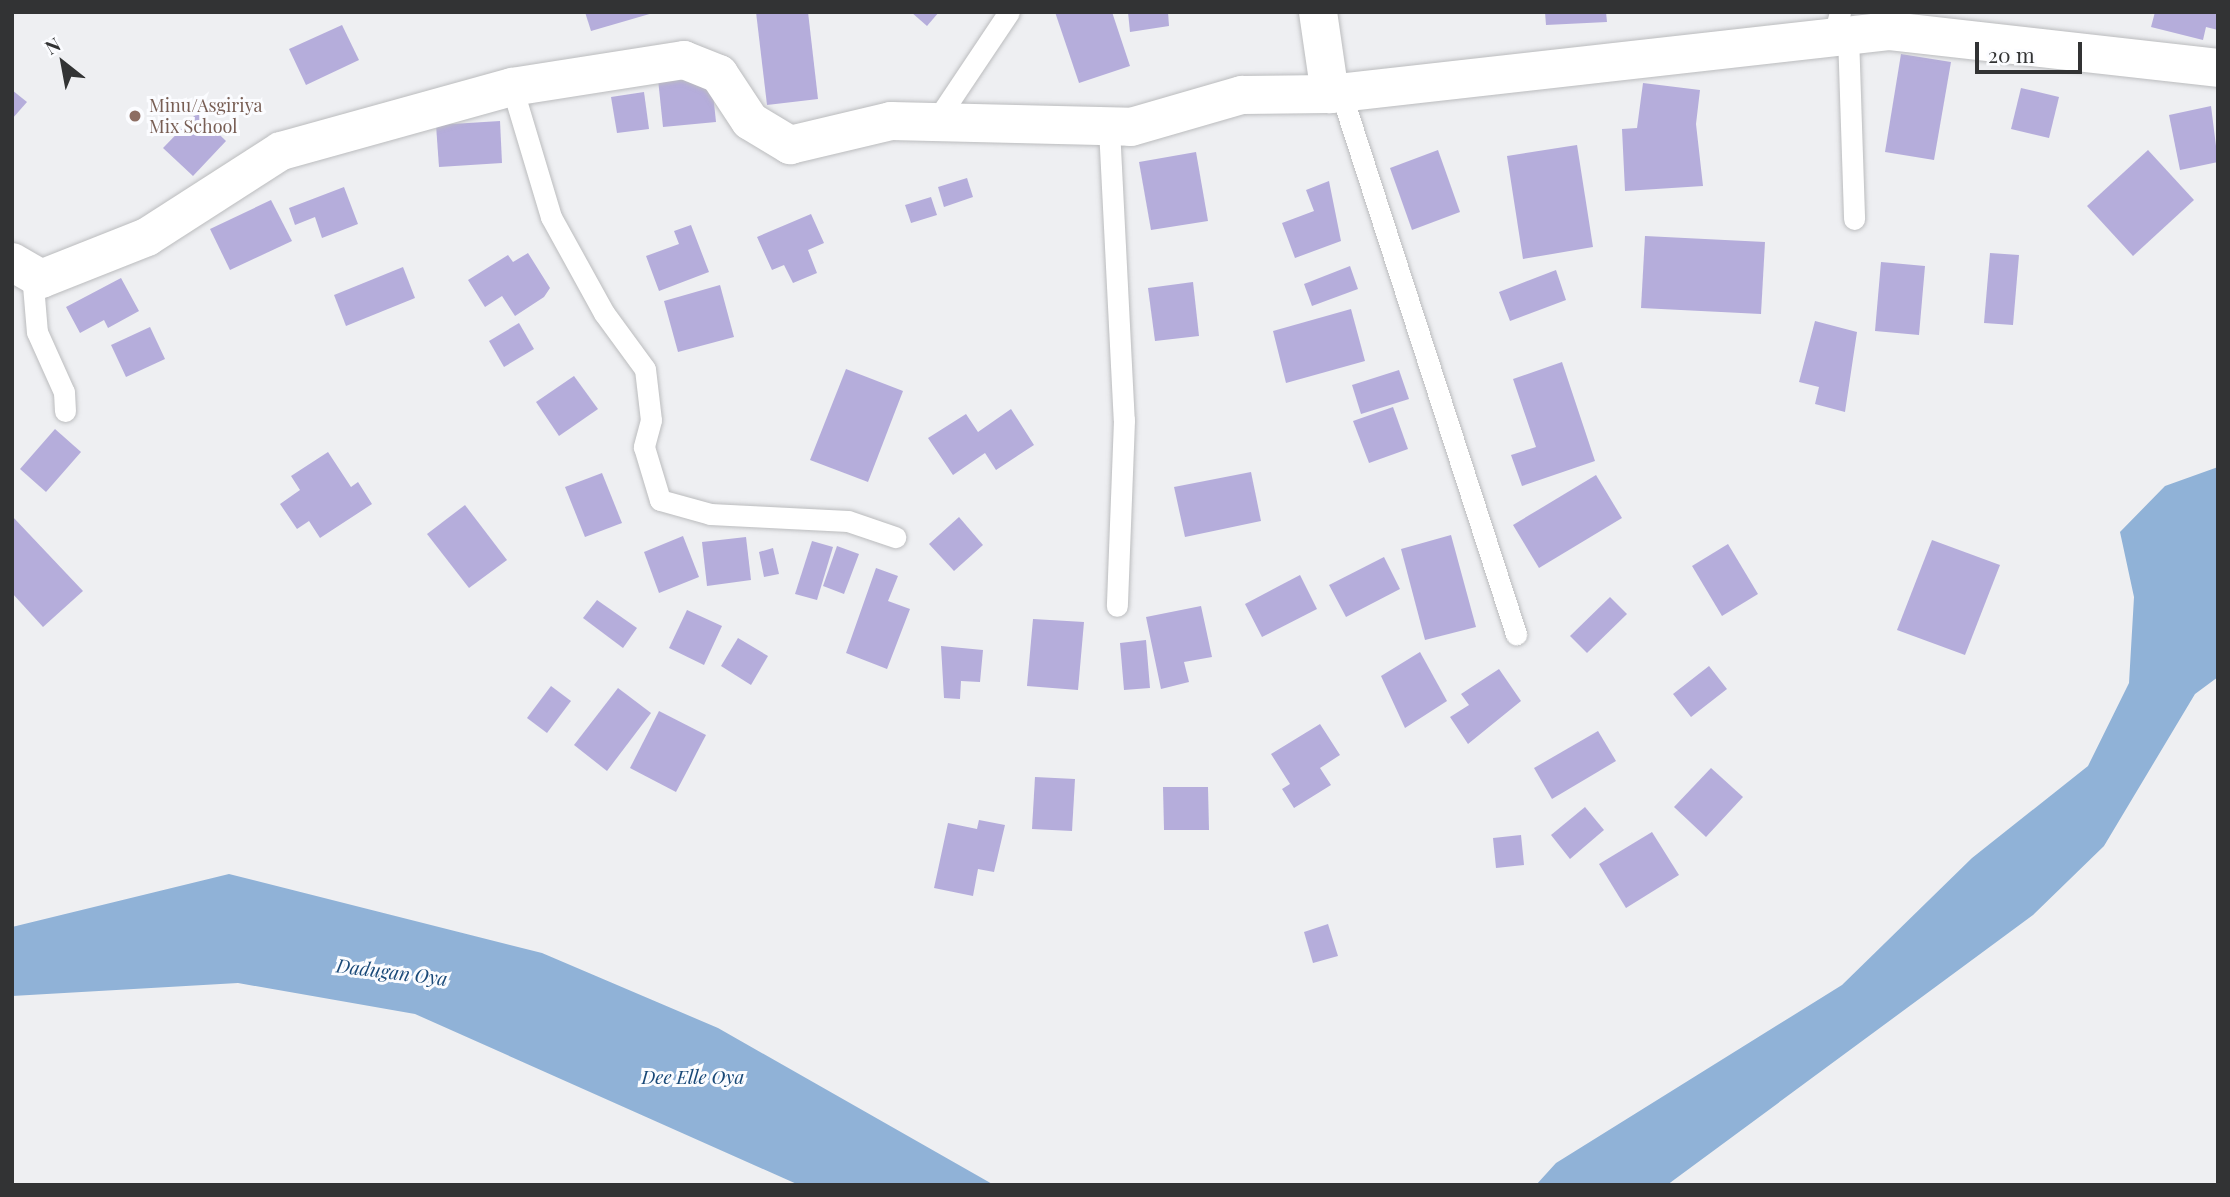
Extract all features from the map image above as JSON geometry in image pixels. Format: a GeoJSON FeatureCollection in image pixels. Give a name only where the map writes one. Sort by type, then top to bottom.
{"type":"FeatureCollection","features":[{"type":"Feature","properties":{"kind":"street"},"geometry":{"type":"LineString","coordinates":[[1318,12],[1336,93]]}},
{"type":"Feature","properties":{"kind":"street"},"geometry":{"type":"LineString","coordinates":[[22,267],[41,279],[147,237],[281,151],[512,88],[684,60],[719,74],[750,121],[790,145],[891,121],[1109,128],[1242,95],[1336,93],[1841,28],[1994,38],[2218,68]]}},
{"type":"Feature","properties":{"kind":"lane"},"geometry":{"type":"LineString","coordinates":[[936,121],[1009,12]]}},
{"type":"Feature","properties":{"kind":"lane"},"geometry":{"type":"LineString","coordinates":[[1841,28],[1854,219]]}},
{"type":"Feature","properties":{"kind":"lane"},"geometry":{"type":"LineString","coordinates":[[512,88],[551,217],[604,313],[645,369],[651,420],[644,447],[660,500],[710,514],[848,521],[895,537]]}},
{"type":"Feature","properties":{"kind":"lane"},"geometry":{"type":"LineString","coordinates":[[1336,93],[1516,634]]}},
{"type":"Feature","properties":{"kind":"lane"},"geometry":{"type":"LineString","coordinates":[[1109,128],[1124,420],[1117,606]]}},
{"type":"Feature","properties":{"kind":"lane"},"geometry":{"type":"LineString","coordinates":[[22,267],[37,332],[64,393],[65,411]]}},
{"type":"Feature","properties":{"kind":"water"},"geometry":{"type":"Polygon","coordinates":[[[2218,467],[2218,677],[2195,694],[2104,846],[2033,915],[1667,1185],[1536,1185],[1556,1163],[1842,985],[1972,858],[2088,766],[2129,683],[2134,597],[2120,532],[2165,486],[2218,467]]]}},
{"type":"Feature","properties":{"kind":"water","name":"Dee Elle Oya"},"geometry":{"type":"Polygon","coordinates":[[[229,874],[542,953],[718,1028],[994,1185],[799,1185],[415,1014],[238,983],[12,996],[12,927],[229,874]]]}},
{"type":"Feature","properties":{"kind":"building"},"geometry":{"type":"Polygon","coordinates":[[[585,12],[653,12],[653,13],[591,31],[585,12]]]}},
{"type":"Feature","properties":{"kind":"building"},"geometry":{"type":"Polygon","coordinates":[[[756,12],[808,12],[818,99],[767,105],[756,12]]]}},
{"type":"Feature","properties":{"kind":"building"},"geometry":{"type":"Polygon","coordinates":[[[911,12],[939,12],[927,26],[911,12]]]}},
{"type":"Feature","properties":{"kind":"building"},"geometry":{"type":"Polygon","coordinates":[[[1055,12],[1112,12],[1130,66],[1079,83],[1055,12]]]}},
{"type":"Feature","properties":{"kind":"building"},"geometry":{"type":"Polygon","coordinates":[[[1128,12],[1168,12],[1169,26],[1130,32],[1128,12]]]}},
{"type":"Feature","properties":{"kind":"building"},"geometry":{"type":"Polygon","coordinates":[[[1545,12],[1606,12],[1607,22],[1546,25],[1545,12]]]}},
{"type":"Feature","properties":{"kind":"building"},"geometry":{"type":"Polygon","coordinates":[[[2155,12],[2218,12],[2218,30],[2206,27],[2203,40],[2151,27],[2155,12]]]}},
{"type":"Feature","properties":{"kind":"building"},"geometry":{"type":"Polygon","coordinates":[[[342,25],[359,60],[306,85],[289,49],[342,25]]]}},
{"type":"Feature","properties":{"kind":"building"},"geometry":{"type":"Polygon","coordinates":[[[1901,54],[1951,62],[1934,160],[1885,152],[1901,54]]]}},
{"type":"Feature","properties":{"kind":"building"},"geometry":{"type":"Polygon","coordinates":[[[711,74],[716,122],[663,127],[658,79],[711,74]]]}},
{"type":"Feature","properties":{"kind":"building"},"geometry":{"type":"Polygon","coordinates":[[[1643,83],[1700,90],[1696,124],[1703,186],[1625,191],[1622,129],[1637,128],[1643,83]]]}},
{"type":"Feature","properties":{"kind":"building"},"geometry":{"type":"Polygon","coordinates":[[[2021,88],[2059,97],[2049,138],[2011,129],[2021,88]]]}},
{"type":"Feature","properties":{"kind":"building"},"geometry":{"type":"Polygon","coordinates":[[[12,90],[27,102],[12,119],[12,90]]]}},
{"type":"Feature","properties":{"kind":"building"},"geometry":{"type":"Polygon","coordinates":[[[644,92],[649,129],[617,133],[611,97],[644,92]]]}},
{"type":"Feature","properties":{"kind":"building"},"geometry":{"type":"Polygon","coordinates":[[[2211,106],[2218,162],[2180,170],[2169,115],[2211,106]]]}},
{"type":"Feature","properties":{"kind":"building"},"geometry":{"type":"Polygon","coordinates":[[[197,113],[226,141],[193,176],[163,148],[197,113]]]}},
{"type":"Feature","properties":{"kind":"building"},"geometry":{"type":"Polygon","coordinates":[[[500,121],[502,163],[439,167],[436,125],[500,121]]]}},
{"type":"Feature","properties":{"kind":"building"},"geometry":{"type":"Polygon","coordinates":[[[1577,145],[1593,247],[1523,259],[1507,156],[1577,145]]]}},
{"type":"Feature","properties":{"kind":"building"},"geometry":{"type":"Polygon","coordinates":[[[1438,150],[1460,212],[1412,230],[1390,168],[1438,150]]]}},
{"type":"Feature","properties":{"kind":"building"},"geometry":{"type":"Polygon","coordinates":[[[2148,150],[2194,200],[2133,256],[2087,206],[2148,150]]]}},
{"type":"Feature","properties":{"kind":"building"},"geometry":{"type":"Polygon","coordinates":[[[1196,152],[1208,221],[1151,230],[1139,162],[1196,152]]]}},
{"type":"Feature","properties":{"kind":"building"},"geometry":{"type":"Polygon","coordinates":[[[967,178],[973,197],[944,207],[938,187],[967,178]]]}},
{"type":"Feature","properties":{"kind":"building"},"geometry":{"type":"Polygon","coordinates":[[[1329,181],[1341,241],[1295,258],[1282,223],[1314,211],[1306,190],[1329,181]]]}},
{"type":"Feature","properties":{"kind":"building"},"geometry":{"type":"Polygon","coordinates":[[[344,187],[358,224],[322,238],[315,217],[295,225],[289,208],[344,187]]]}},
{"type":"Feature","properties":{"kind":"building"},"geometry":{"type":"Polygon","coordinates":[[[931,197],[937,215],[911,223],[905,205],[931,197]]]}},
{"type":"Feature","properties":{"kind":"building"},"geometry":{"type":"Polygon","coordinates":[[[271,200],[292,241],[230,270],[210,229],[271,200]]]}},
{"type":"Feature","properties":{"kind":"building"},"geometry":{"type":"Polygon","coordinates":[[[811,214],[824,243],[808,250],[817,273],[793,283],[784,265],[772,270],[757,237],[811,214]]]}},
{"type":"Feature","properties":{"kind":"building"},"geometry":{"type":"Polygon","coordinates":[[[691,225],[709,272],[659,291],[646,256],[679,244],[674,231],[691,225]]]}},
{"type":"Feature","properties":{"kind":"building"},"geometry":{"type":"Polygon","coordinates":[[[1645,236],[1765,242],[1761,314],[1641,308],[1645,236]]]}},
{"type":"Feature","properties":{"kind":"building"},"geometry":{"type":"Polygon","coordinates":[[[528,253],[550,288],[544,297],[515,316],[502,296],[485,307],[468,280],[508,255],[513,262],[528,253]]]}},
{"type":"Feature","properties":{"kind":"building"},"geometry":{"type":"Polygon","coordinates":[[[1990,253],[2019,255],[2013,325],[1984,323],[1990,253]]]}},
{"type":"Feature","properties":{"kind":"building"},"geometry":{"type":"Polygon","coordinates":[[[1881,262],[1925,266],[1919,335],[1875,331],[1881,262]]]}},
{"type":"Feature","properties":{"kind":"building"},"geometry":{"type":"Polygon","coordinates":[[[1350,266],[1358,289],[1312,306],[1304,284],[1350,266]]]}},
{"type":"Feature","properties":{"kind":"building"},"geometry":{"type":"Polygon","coordinates":[[[403,267],[415,298],[346,326],[334,295],[403,267]]]}},
{"type":"Feature","properties":{"kind":"building"},"geometry":{"type":"Polygon","coordinates":[[[1556,270],[1566,300],[1510,321],[1499,292],[1556,270]]]}},
{"type":"Feature","properties":{"kind":"building"},"geometry":{"type":"Polygon","coordinates":[[[121,278],[139,311],[108,328],[104,320],[80,333],[66,307],[121,278]]]}},
{"type":"Feature","properties":{"kind":"building"},"geometry":{"type":"Polygon","coordinates":[[[1193,282],[1199,336],[1155,341],[1148,288],[1193,282]]]}},
{"type":"Feature","properties":{"kind":"building"},"geometry":{"type":"Polygon","coordinates":[[[720,285],[734,337],[678,352],[664,301],[720,285]]]}},
{"type":"Feature","properties":{"kind":"building"},"geometry":{"type":"Polygon","coordinates":[[[1351,309],[1365,361],[1286,383],[1273,331],[1351,309]]]}},
{"type":"Feature","properties":{"kind":"building"},"geometry":{"type":"Polygon","coordinates":[[[1815,321],[1857,332],[1845,412],[1815,404],[1819,387],[1799,382],[1815,321]]]}},
{"type":"Feature","properties":{"kind":"building"},"geometry":{"type":"Polygon","coordinates":[[[519,323],[534,349],[504,367],[489,341],[519,323]]]}},
{"type":"Feature","properties":{"kind":"building"},"geometry":{"type":"Polygon","coordinates":[[[150,327],[165,359],[126,377],[111,345],[150,327]]]}},
{"type":"Feature","properties":{"kind":"building"},"geometry":{"type":"Polygon","coordinates":[[[1562,362],[1595,461],[1522,486],[1511,455],[1536,447],[1513,379],[1562,362]]]}},
{"type":"Feature","properties":{"kind":"building"},"geometry":{"type":"Polygon","coordinates":[[[846,369],[903,391],[868,482],[810,460],[846,369]]]}},
{"type":"Feature","properties":{"kind":"building"},"geometry":{"type":"Polygon","coordinates":[[[1399,370],[1409,399],[1361,414],[1352,385],[1399,370]]]}},
{"type":"Feature","properties":{"kind":"building"},"geometry":{"type":"Polygon","coordinates":[[[574,376],[598,409],[559,436],[536,402],[574,376]]]}},
{"type":"Feature","properties":{"kind":"building"},"geometry":{"type":"Polygon","coordinates":[[[1393,407],[1408,449],[1369,463],[1353,421],[1393,407]]]}},
{"type":"Feature","properties":{"kind":"building"},"geometry":{"type":"Polygon","coordinates":[[[1011,409],[1034,445],[996,470],[985,453],[953,475],[928,438],[966,414],[978,432],[1011,409]]]}},
{"type":"Feature","properties":{"kind":"building"},"geometry":{"type":"Polygon","coordinates":[[[55,429],[81,452],[46,492],[20,469],[55,429]]]}},
{"type":"Feature","properties":{"kind":"building"},"geometry":{"type":"Polygon","coordinates":[[[328,452],[351,487],[358,482],[372,504],[320,538],[309,521],[297,529],[280,504],[300,490],[291,476],[328,452]]]}},
{"type":"Feature","properties":{"kind":"building"},"geometry":{"type":"Polygon","coordinates":[[[1251,472],[1261,521],[1185,537],[1174,487],[1251,472]]]}},
{"type":"Feature","properties":{"kind":"building"},"geometry":{"type":"Polygon","coordinates":[[[602,473],[622,523],[585,537],[565,487],[602,473]]]}},
{"type":"Feature","properties":{"kind":"building"},"geometry":{"type":"Polygon","coordinates":[[[1596,475],[1622,518],[1539,568],[1513,525],[1596,475]]]}},
{"type":"Feature","properties":{"kind":"building"},"geometry":{"type":"Polygon","coordinates":[[[465,505],[507,560],[469,588],[427,534],[465,505]]]}},
{"type":"Feature","properties":{"kind":"building"},"geometry":{"type":"Polygon","coordinates":[[[12,516],[83,591],[43,627],[12,593],[12,516]]]}},
{"type":"Feature","properties":{"kind":"building"},"geometry":{"type":"Polygon","coordinates":[[[959,517],[983,545],[954,571],[929,544],[959,517]]]}},
{"type":"Feature","properties":{"kind":"building"},"geometry":{"type":"Polygon","coordinates":[[[1451,535],[1476,627],[1425,640],[1401,549],[1451,535]]]}},
{"type":"Feature","properties":{"kind":"building"},"geometry":{"type":"Polygon","coordinates":[[[683,536],[699,577],[659,593],[644,552],[683,536]]]}},
{"type":"Feature","properties":{"kind":"building"},"geometry":{"type":"Polygon","coordinates":[[[746,537],[751,580],[707,586],[702,542],[746,537]]]}},
{"type":"Feature","properties":{"kind":"building"},"geometry":{"type":"Polygon","coordinates":[[[1932,540],[2000,565],[1965,655],[1897,630],[1932,540]]]}},
{"type":"Feature","properties":{"kind":"building"},"geometry":{"type":"Polygon","coordinates":[[[812,541],[833,547],[817,600],[795,594],[812,541]]]}},
{"type":"Feature","properties":{"kind":"building"},"geometry":{"type":"Polygon","coordinates":[[[1728,544],[1758,594],[1722,616],[1692,566],[1728,544]]]}},
{"type":"Feature","properties":{"kind":"building"},"geometry":{"type":"Polygon","coordinates":[[[837,546],[859,554],[844,594],[823,586],[837,546]]]}},
{"type":"Feature","properties":{"kind":"building"},"geometry":{"type":"Polygon","coordinates":[[[773,548],[779,574],[764,577],[759,552],[773,548]]]}},
{"type":"Feature","properties":{"kind":"building"},"geometry":{"type":"Polygon","coordinates":[[[1384,557],[1400,589],[1346,617],[1329,585],[1384,557]]]}},
{"type":"Feature","properties":{"kind":"building"},"geometry":{"type":"Polygon","coordinates":[[[876,568],[898,576],[888,601],[910,609],[887,669],[846,653],[876,568]]]}},
{"type":"Feature","properties":{"kind":"building"},"geometry":{"type":"Polygon","coordinates":[[[1300,575],[1317,609],[1262,637],[1245,604],[1300,575]]]}},
{"type":"Feature","properties":{"kind":"building"},"geometry":{"type":"Polygon","coordinates":[[[1610,597],[1627,614],[1587,653],[1570,636],[1610,597]]]}},
{"type":"Feature","properties":{"kind":"building"},"geometry":{"type":"Polygon","coordinates":[[[597,600],[637,628],[623,648],[583,618],[597,600]]]}},
{"type":"Feature","properties":{"kind":"building"},"geometry":{"type":"Polygon","coordinates":[[[1201,606],[1212,657],[1184,662],[1189,682],[1161,689],[1146,617],[1201,606]]]}},
{"type":"Feature","properties":{"kind":"building"},"geometry":{"type":"Polygon","coordinates":[[[687,610],[722,626],[704,665],[669,648],[687,610]]]}},
{"type":"Feature","properties":{"kind":"building"},"geometry":{"type":"Polygon","coordinates":[[[1033,619],[1084,622],[1078,690],[1027,686],[1033,619]]]}},
{"type":"Feature","properties":{"kind":"building"},"geometry":{"type":"Polygon","coordinates":[[[738,638],[768,656],[751,685],[721,666],[738,638]]]}},
{"type":"Feature","properties":{"kind":"building"},"geometry":{"type":"Polygon","coordinates":[[[1146,640],[1150,688],[1124,690],[1120,643],[1146,640]]]}},
{"type":"Feature","properties":{"kind":"building"},"geometry":{"type":"Polygon","coordinates":[[[941,646],[983,650],[980,682],[961,681],[960,699],[944,698],[941,646]]]}},
{"type":"Feature","properties":{"kind":"building"},"geometry":{"type":"Polygon","coordinates":[[[1420,652],[1447,701],[1405,728],[1381,676],[1420,652]]]}},
{"type":"Feature","properties":{"kind":"building"},"geometry":{"type":"Polygon","coordinates":[[[1709,666],[1727,689],[1691,717],[1673,694],[1709,666]]]}},
{"type":"Feature","properties":{"kind":"building"},"geometry":{"type":"Polygon","coordinates":[[[1499,669],[1521,701],[1468,744],[1450,717],[1469,705],[1461,694],[1499,669]]]}},
{"type":"Feature","properties":{"kind":"building"},"geometry":{"type":"Polygon","coordinates":[[[551,686],[571,701],[547,733],[527,718],[551,686]]]}},
{"type":"Feature","properties":{"kind":"building"},"geometry":{"type":"Polygon","coordinates":[[[618,688],[651,713],[607,771],[574,745],[618,688]]]}},
{"type":"Feature","properties":{"kind":"building"},"geometry":{"type":"Polygon","coordinates":[[[659,711],[706,735],[676,792],[630,768],[659,711]]]}},
{"type":"Feature","properties":{"kind":"building"},"geometry":{"type":"Polygon","coordinates":[[[1320,724],[1340,755],[1320,768],[1331,785],[1294,808],[1282,789],[1290,784],[1271,754],[1320,724]]]}},
{"type":"Feature","properties":{"kind":"building"},"geometry":{"type":"Polygon","coordinates":[[[1598,731],[1616,761],[1552,799],[1534,768],[1598,731]]]}},
{"type":"Feature","properties":{"kind":"building"},"geometry":{"type":"Polygon","coordinates":[[[1711,768],[1743,797],[1706,837],[1674,807],[1711,768]]]}},
{"type":"Feature","properties":{"kind":"building"},"geometry":{"type":"Polygon","coordinates":[[[1035,777],[1075,779],[1072,831],[1032,829],[1035,777]]]}},
{"type":"Feature","properties":{"kind":"building"},"geometry":{"type":"Polygon","coordinates":[[[1163,787],[1208,787],[1209,830],[1164,830],[1163,787]]]}},
{"type":"Feature","properties":{"kind":"building"},"geometry":{"type":"Polygon","coordinates":[[[1585,807],[1604,830],[1570,859],[1551,835],[1585,807]]]}},
{"type":"Feature","properties":{"kind":"building"},"geometry":{"type":"Polygon","coordinates":[[[979,820],[1005,825],[994,872],[978,869],[973,896],[934,888],[948,823],[977,829],[979,820]]]}},
{"type":"Feature","properties":{"kind":"building"},"geometry":{"type":"Polygon","coordinates":[[[1652,832],[1679,875],[1626,908],[1599,864],[1652,832]]]}},
{"type":"Feature","properties":{"kind":"building"},"geometry":{"type":"Polygon","coordinates":[[[1521,835],[1524,865],[1496,868],[1493,838],[1521,835]]]}},
{"type":"Feature","properties":{"kind":"building"},"geometry":{"type":"Polygon","coordinates":[[[1328,924],[1338,956],[1313,963],[1304,932],[1328,924]]]}},
{"type":"Feature","properties":{"kind":"place","name":"Minu/Asgiriya Mix School"},"geometry":{"type":"Point","coordinates":[135,116]}},
{"type":"Feature","properties":{"kind":"water label","name":"Dadugan Oya"},"geometry":{"type":"Point","coordinates":[392,972]}}]}
